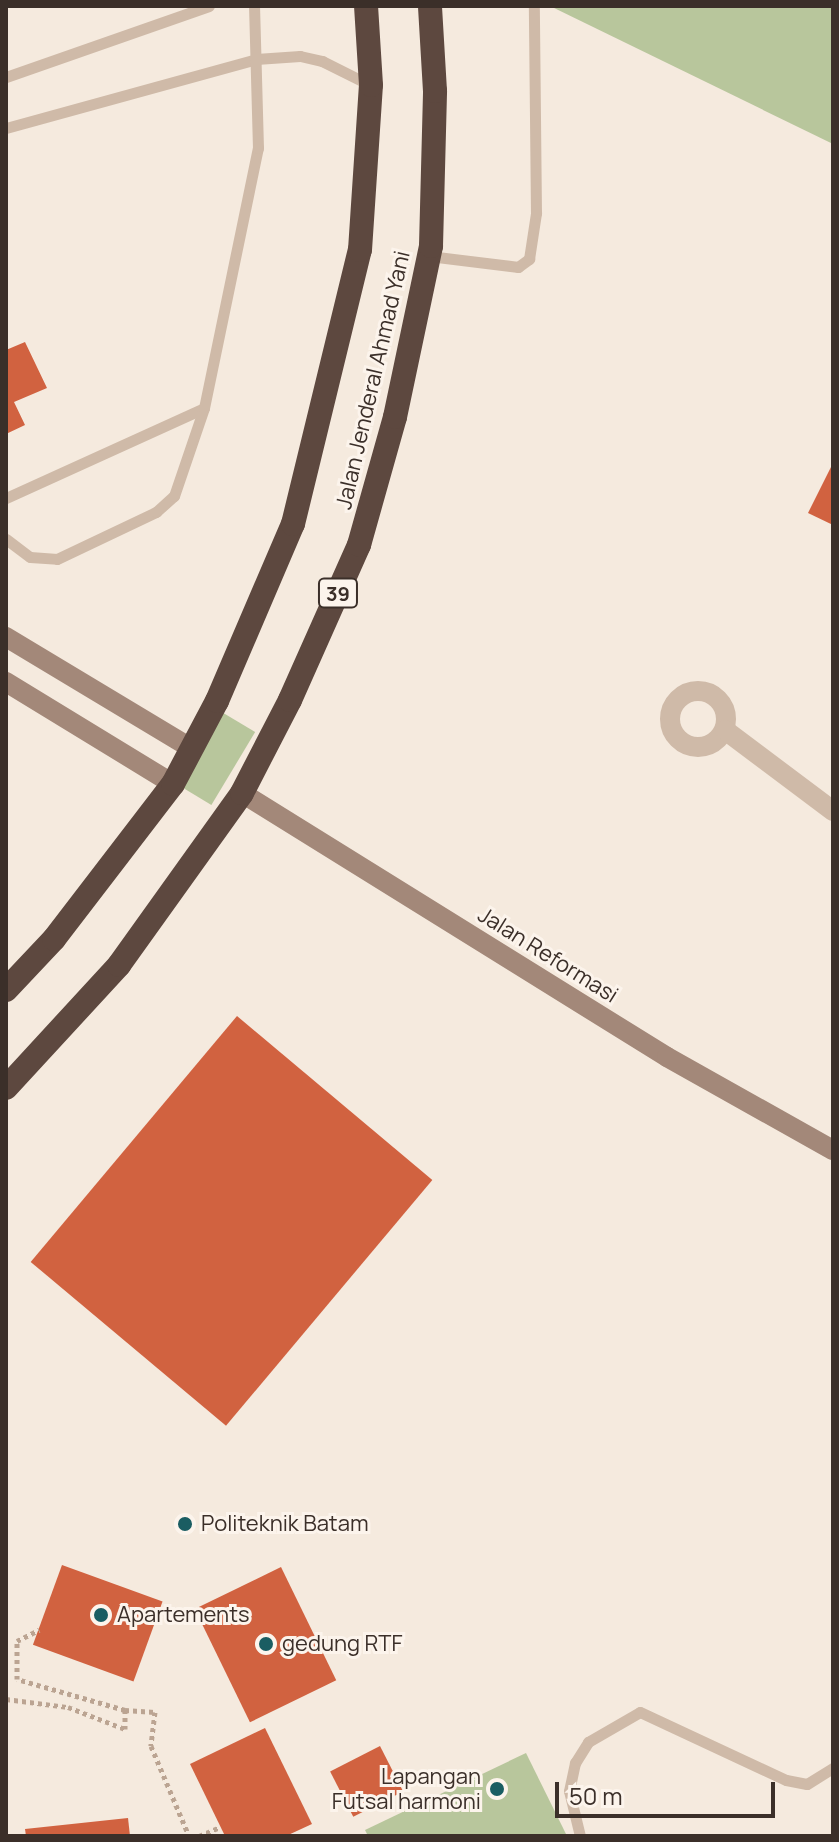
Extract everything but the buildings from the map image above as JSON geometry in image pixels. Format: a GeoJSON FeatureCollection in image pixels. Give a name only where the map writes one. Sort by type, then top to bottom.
{"type":"FeatureCollection","features":[{"type":"Feature","properties":{"kind":"highway","name":"Jalan Jenderal Ahmad Yani"},"geometry":{"type":"LineString","coordinates":[[6,990],[54,939],[173,784],[189,747],[217,701],[293,524],[360,250],[371,85],[366,6]]}},
{"type":"Feature","properties":{"kind":"highway","name":"Jalan Jenderal Ahmad Yani"},"geometry":{"type":"LineString","coordinates":[[6,1088],[119,965],[242,793],[290,700],[359,545],[395,417],[429,256],[435,91],[430,6]]}},
{"type":"Feature","properties":{"kind":"street"},"geometry":{"type":"LineString","coordinates":[[6,637],[189,747]]}},
{"type":"Feature","properties":{"kind":"street"},"geometry":{"type":"LineString","coordinates":[[6,682],[173,784]]}},
{"type":"Feature","properties":{"kind":"street"},"geometry":{"type":"LineString","coordinates":[[725,730],[833,811]]}},
{"type":"Feature","properties":{"kind":"street","name":"Jalan Reformasi"},"geometry":{"type":"LineString","coordinates":[[242,793],[667,1057],[833,1150]]}},
{"type":"Feature","properties":{"kind":"lane"},"geometry":{"type":"LineString","coordinates":[[6,77],[209,6]]}},
{"type":"Feature","properties":{"kind":"lane"},"geometry":{"type":"LineString","coordinates":[[6,539],[30,557],[57,559],[156,512],[174,496],[204,408],[258,148],[254,6]]}},
{"type":"Feature","properties":{"kind":"lane"},"geometry":{"type":"LineString","coordinates":[[429,256],[518,267],[529,259],[536,213],[534,6]]}},
{"type":"Feature","properties":{"kind":"lane"},"geometry":{"type":"LineString","coordinates":[[6,128],[256,59],[322,61],[371,85]]}},
{"type":"Feature","properties":{"kind":"lane"},"geometry":{"type":"LineString","coordinates":[[6,498],[204,408]]}},
{"type":"Feature","properties":{"kind":"lane"},"geometry":{"type":"LineString","coordinates":[[580,1836],[569,1791],[575,1763],[588,1742],[640,1712],[786,1780],[807,1784],[833,1768]]}},
{"type":"Feature","properties":{"kind":"path"},"geometry":{"type":"LineString","coordinates":[[39,1630],[17,1641],[17,1679],[125,1710],[155,1712],[151,1746],[189,1836]]}},
{"type":"Feature","properties":{"kind":"path"},"geometry":{"type":"LineString","coordinates":[[6,1699],[68,1707],[125,1729],[125,1710]]}},
{"type":"Feature","properties":{"kind":"path"},"geometry":{"type":"LineString","coordinates":[[199,1836],[220,1827]]}},
{"type":"Feature","properties":{"kind":"green space"},"geometry":{"type":"Polygon","coordinates":[[[550,6],[833,6],[833,144],[550,6]]]}},
{"type":"Feature","properties":{"kind":"green space"},"geometry":{"type":"Polygon","coordinates":[[[220,711],[255,732],[211,805],[176,784],[220,711]]]}},
{"type":"Feature","properties":{"kind":"green space","name":"Lapangan Futsal harmoni"},"geometry":{"type":"Polygon","coordinates":[[[526,1753],[567,1836],[368,1836],[365,1830],[526,1753]]]}},
{"type":"Feature","properties":{"kind":"place","name":"Politeknik Batam"},"geometry":{"type":"Point","coordinates":[185,1524]}},
{"type":"Feature","properties":{"kind":"place","name":"Apartements"},"geometry":{"type":"Point","coordinates":[101,1615]}},
{"type":"Feature","properties":{"kind":"place","name":"gedung RTF"},"geometry":{"type":"Point","coordinates":[266,1644]}},
{"type":"Feature","properties":{"kind":"place","name":"Lapangan Futsal harmoni"},"geometry":{"type":"Point","coordinates":[497,1789]}}]}
